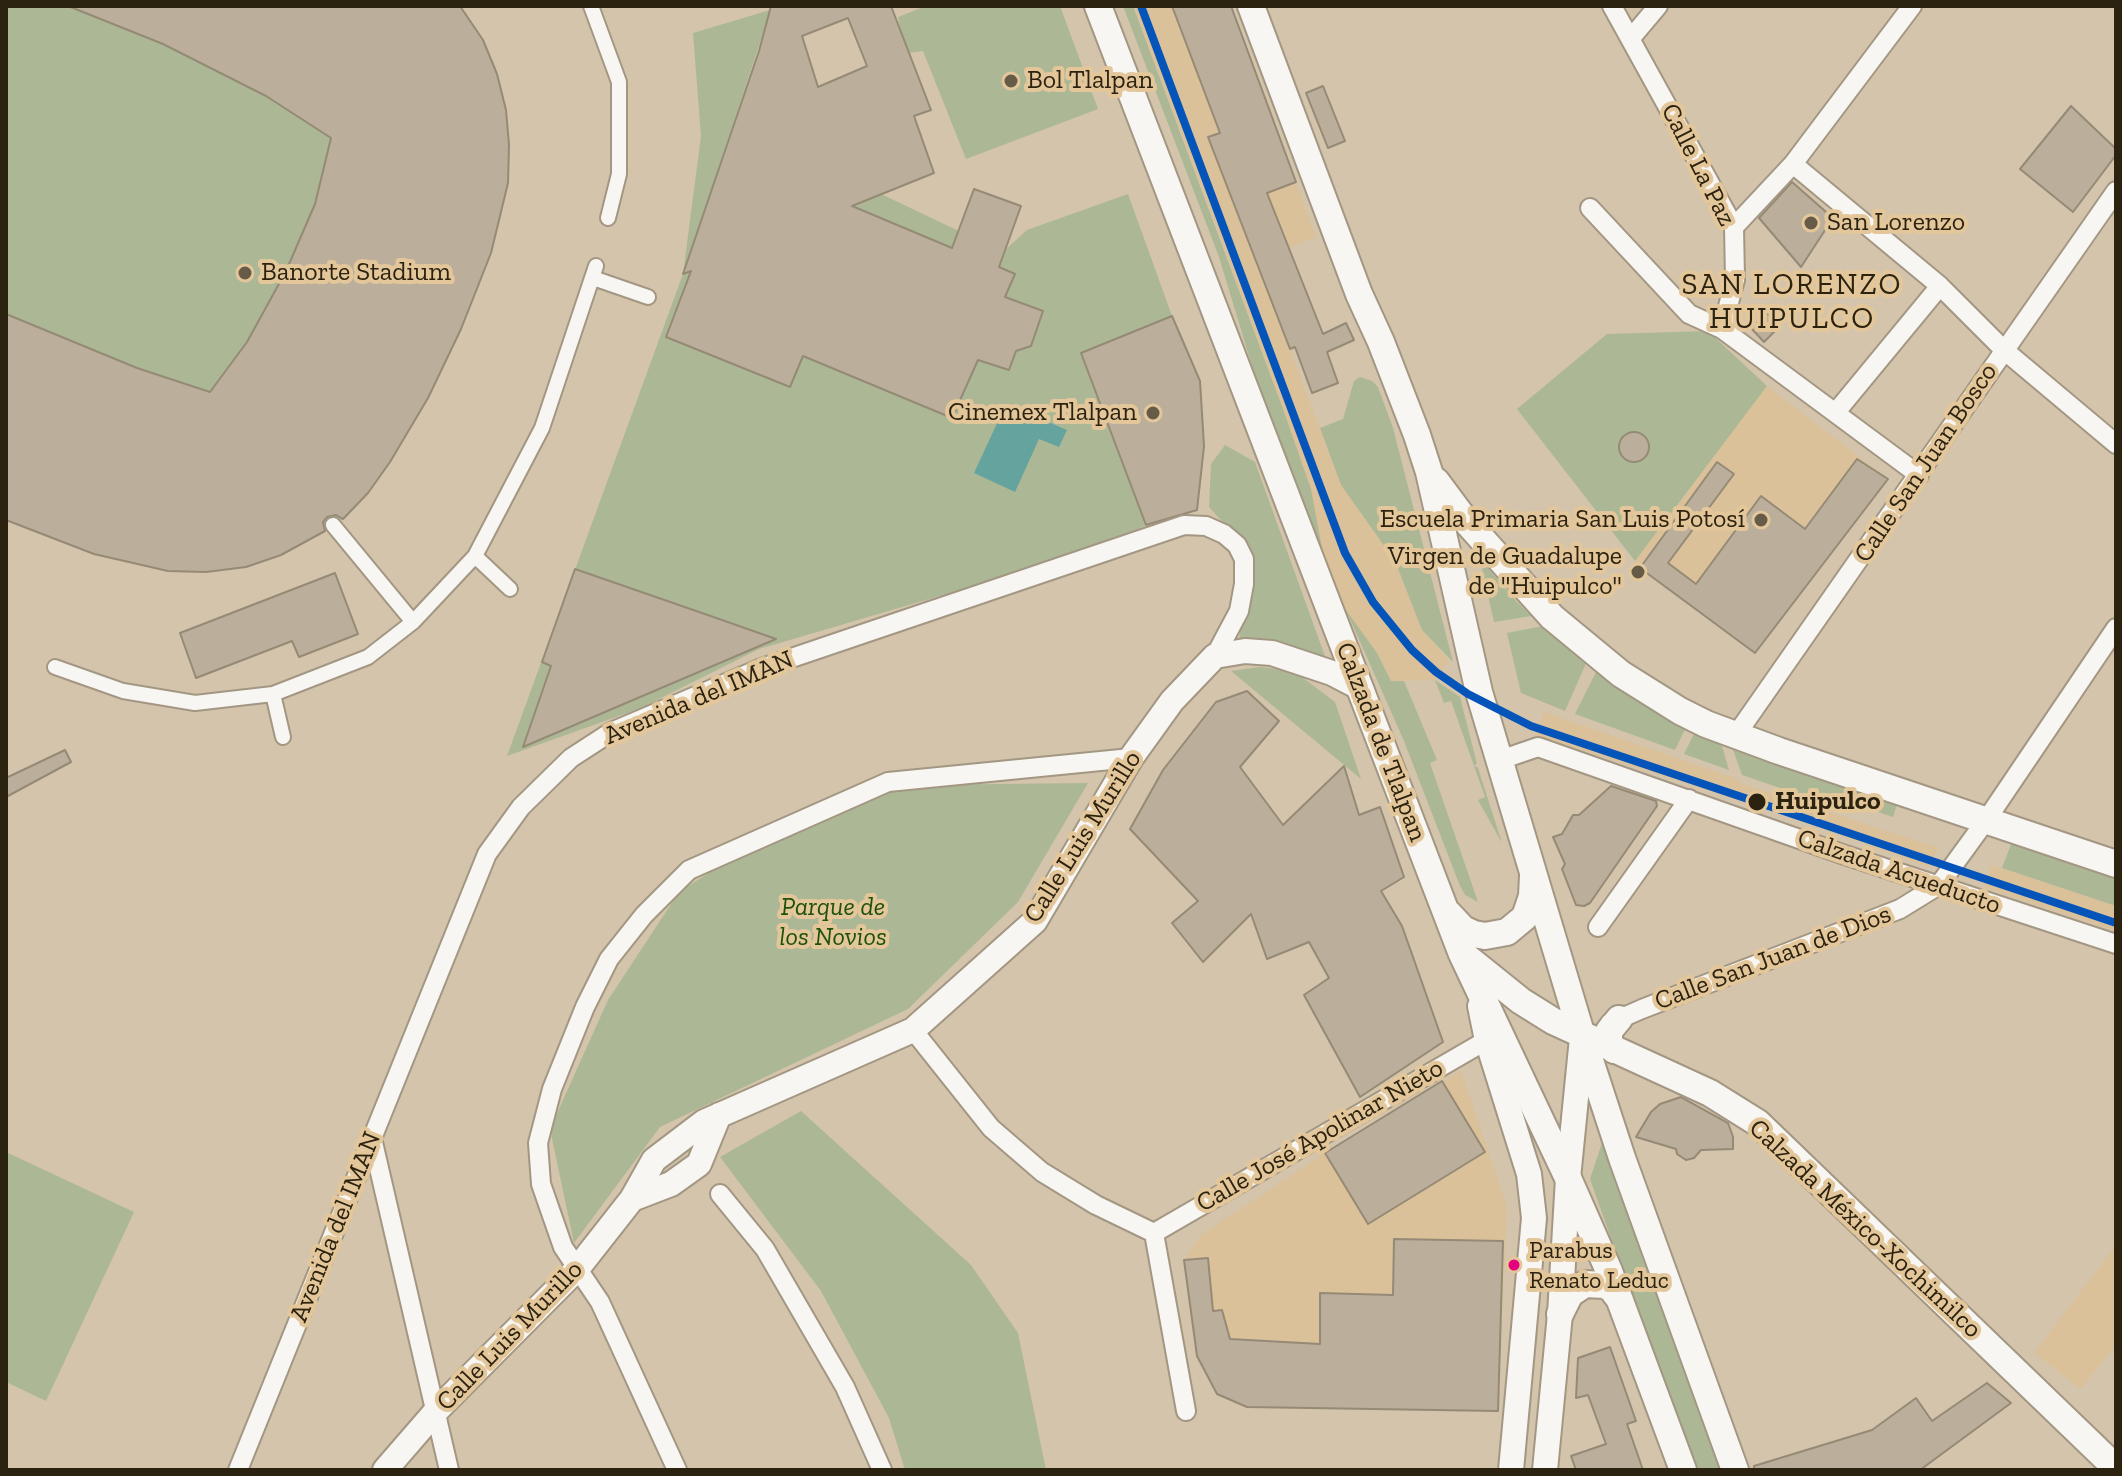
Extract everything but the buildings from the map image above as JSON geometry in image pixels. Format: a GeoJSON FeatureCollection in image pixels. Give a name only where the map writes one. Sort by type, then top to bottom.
{"type":"FeatureCollection","features":[{"type":"Feature","properties":{"kind":"main road","name":"Calzada de Tlalpan"},"geometry":{"type":"LineString","coordinates":[[1098,6],[1462,954],[1568,1178],[1620,1300],[1683,1470]]}},
{"type":"Feature","properties":{"kind":"main road"},"geometry":{"type":"LineString","coordinates":[[1251,6],[1429,472],[1479,692],[1582,1036],[1622,1158],[1735,1470]]}},
{"type":"Feature","properties":{"kind":"main road"},"geometry":{"type":"LineString","coordinates":[[1429,472],[1511,575],[1572,635],[1621,674],[1662,701],[1696,720],[1736,735],[2116,864]]}},
{"type":"Feature","properties":{"kind":"main road"},"geometry":{"type":"LineString","coordinates":[[1448,913],[1463,929],[1474,934],[1485,936],[1507,932],[1525,917],[1534,869]]}},
{"type":"Feature","properties":{"kind":"main road","name":"Calzada México-Xochimilco"},"geometry":{"type":"LineString","coordinates":[[1462,954],[1521,1001],[1582,1036],[1710,1093],[1758,1123],[2116,1468]]}},
{"type":"Feature","properties":{"kind":"main road"},"geometry":{"type":"LineString","coordinates":[[1614,1050],[1609,1041],[1609,1031],[1619,1019]]}},
{"type":"Feature","properties":{"kind":"main road"},"geometry":{"type":"LineString","coordinates":[[1560,1314],[1570,1294],[1585,1284],[1611,1288],[1620,1300]]}},
{"type":"Feature","properties":{"kind":"street"},"geometry":{"type":"LineString","coordinates":[[591,6],[619,82],[619,174],[608,218]]}},
{"type":"Feature","properties":{"kind":"street","name":"Calle La Paz"},"geometry":{"type":"LineString","coordinates":[[1612,6],[1734,227],[1735,280],[1722,329]]}},
{"type":"Feature","properties":{"kind":"street"},"geometry":{"type":"LineString","coordinates":[[1631,38],[1658,6]]}},
{"type":"Feature","properties":{"kind":"street"},"geometry":{"type":"LineString","coordinates":[[1734,227],[1793,164],[1912,6]]}},
{"type":"Feature","properties":{"kind":"street"},"geometry":{"type":"LineString","coordinates":[[1793,164],[1940,286],[2004,350],[2116,444]]}},
{"type":"Feature","properties":{"kind":"street","name":"Calle San Juan Bosco"},"geometry":{"type":"LineString","coordinates":[[1736,735],[2116,191]]}},
{"type":"Feature","properties":{"kind":"street"},"geometry":{"type":"LineString","coordinates":[[1590,208],[1689,314],[1722,329],[1919,475]]}},
{"type":"Feature","properties":{"kind":"street"},"geometry":{"type":"LineString","coordinates":[[55,667],[123,691],[195,703],[273,694],[368,657],[413,622],[475,556],[542,428],[594,272],[648,297]]}},
{"type":"Feature","properties":{"kind":"street"},"geometry":{"type":"LineString","coordinates":[[1836,412],[1940,286]]}},
{"type":"Feature","properties":{"kind":"street"},"geometry":{"type":"LineString","coordinates":[[333,525],[413,622]]}},
{"type":"Feature","properties":{"kind":"street","name":"Avenida del IMAN"},"geometry":{"type":"LineString","coordinates":[[238,1470],[487,854],[513,817],[542,784],[571,758],[611,732],[759,669],[1184,525],[1206,526],[1224,534],[1237,545],[1244,559],[1239,611],[1215,656]]}},
{"type":"Feature","properties":{"kind":"street"},"geometry":{"type":"LineString","coordinates":[[475,556],[510,589]]}},
{"type":"Feature","properties":{"kind":"street","name":"Calle San Juan de Dios"},"geometry":{"type":"LineString","coordinates":[[1582,1036],[1900,909],[1939,885],[2109,656],[2116,628]]}},
{"type":"Feature","properties":{"kind":"street"},"geometry":{"type":"LineString","coordinates":[[1215,656],[1245,651],[1272,653],[1332,673],[1359,687]]}},
{"type":"Feature","properties":{"kind":"street","name":"Calle Luis Murillo"},"geometry":{"type":"LineString","coordinates":[[385,1470],[437,1410],[577,1269],[632,1199],[654,1160],[704,1122],[913,1030],[1035,921],[1131,758],[1172,701],[1215,656]]}},
{"type":"Feature","properties":{"kind":"street"},"geometry":{"type":"LineString","coordinates":[[273,694],[283,737]]}},
{"type":"Feature","properties":{"kind":"street","name":"Calzada Acueducto"},"geometry":{"type":"LineString","coordinates":[[1500,760],[1538,747],[2116,944]]}},
{"type":"Feature","properties":{"kind":"street"},"geometry":{"type":"LineString","coordinates":[[677,1470],[600,1302],[563,1247],[541,1184],[538,1143],[552,1089],[585,1007],[609,959],[644,915],[689,870],[888,782],[1131,758]]}},
{"type":"Feature","properties":{"kind":"street"},"geometry":{"type":"LineString","coordinates":[[1598,927],[1689,799]]}},
{"type":"Feature","properties":{"kind":"street"},"geometry":{"type":"LineString","coordinates":[[1476,988],[1487,1040],[1529,1174],[1534,1218],[1511,1470]]}},
{"type":"Feature","properties":{"kind":"street"},"geometry":{"type":"LineString","coordinates":[[913,1030],[991,1128],[1042,1172],[1096,1205],[1154,1233],[1186,1411]]}},
{"type":"Feature","properties":{"kind":"street"},"geometry":{"type":"LineString","coordinates":[[1545,1470],[1582,1036]]}},
{"type":"Feature","properties":{"kind":"street","name":"Calle José Apolinar Nieto"},"geometry":{"type":"LineString","coordinates":[[1154,1233],[1487,1040]]}},
{"type":"Feature","properties":{"kind":"street"},"geometry":{"type":"LineString","coordinates":[[372,1138],[449,1470]]}},
{"type":"Feature","properties":{"kind":"street"},"geometry":{"type":"LineString","coordinates":[[720,1194],[765,1249],[845,1387],[882,1470]]}},
{"type":"Feature","properties":{"kind":"shaded area"},"geometry":{"type":"Polygon","coordinates":[[[1133,6],[1231,6],[1272,112],[1266,122],[1277,130],[1316,237],[1289,248],[1324,336],[1290,350],[1341,485],[1395,561],[1422,630],[1449,660],[1435,680],[1391,681],[1377,653],[1346,610],[1331,580],[1320,544],[1311,489],[1133,6]]]}},
{"type":"Feature","properties":{"kind":"shaded area","name":"Escuela Primaria San Luis Potosí"},"geometry":{"type":"Polygon","coordinates":[[[1767,386],[1888,479],[1755,653],[1635,561],[1767,386]]]}},
{"type":"Feature","properties":{"kind":"shaded area"},"geometry":{"type":"Polygon","coordinates":[[[1544,712],[1740,780],[1740,783],[1938,848],[1929,867],[1782,814],[1536,735],[1544,712]]]}},
{"type":"Feature","properties":{"kind":"shaded area"},"geometry":{"type":"Polygon","coordinates":[[[1992,865],[2116,906],[2116,931],[1984,887],[1992,865]]]}},
{"type":"Feature","properties":{"kind":"shaded area"},"geometry":{"type":"Polygon","coordinates":[[[1461,1071],[1507,1207],[1498,1411],[1247,1407],[1217,1394],[1197,1356],[1184,1260],[1201,1235],[1325,1153],[1461,1071]]]}},
{"type":"Feature","properties":{"kind":"shaded area"},"geometry":{"type":"Polygon","coordinates":[[[2116,1245],[2116,1344],[2081,1389],[2034,1353],[2116,1245]]]}},
{"type":"Feature","properties":{"kind":"green space","name":"Banorte Stadium"},"geometry":{"type":"Polygon","coordinates":[[[6,6],[459,6],[483,40],[497,74],[506,110],[509,145],[508,183],[491,253],[446,361],[390,462],[368,493],[343,519],[312,539],[281,555],[246,567],[206,572],[168,571],[94,554],[6,520],[6,6]]]}},
{"type":"Feature","properties":{"kind":"green space"},"geometry":{"type":"Polygon","coordinates":[[[769,6],[772,6],[684,273],[881,194],[1003,252],[1027,230],[1128,194],[1172,316],[1082,353],[1146,525],[1093,551],[759,649],[641,708],[507,756],[683,274],[701,136],[693,33],[770,10],[769,6]]]}},
{"type":"Feature","properties":{"kind":"green space","name":"Bol Tlalpan"},"geometry":{"type":"Polygon","coordinates":[[[926,6],[1060,6],[1098,109],[966,159],[923,51],[909,53],[900,28],[898,17],[926,6]]]}},
{"type":"Feature","properties":{"kind":"green space"},"geometry":{"type":"Polygon","coordinates":[[[1123,6],[1133,6],[1283,409],[1311,489],[1324,559],[1255,376],[1219,257],[1123,6]]]}},
{"type":"Feature","properties":{"kind":"green space"},"geometry":{"type":"Polygon","coordinates":[[[1708,331],[1767,386],[1635,561],[1517,409],[1607,334],[1708,331]]]}},
{"type":"Feature","properties":{"kind":"green space"},"geometry":{"type":"Polygon","coordinates":[[[1360,377],[1378,387],[1393,428],[1453,662],[1422,630],[1395,561],[1341,485],[1320,428],[1343,419],[1354,381],[1360,377]]]}},
{"type":"Feature","properties":{"kind":"green space"},"geometry":{"type":"Polygon","coordinates":[[[1225,445],[1255,462],[1327,662],[1285,643],[1239,642],[1247,549],[1209,507],[1211,464],[1225,445]]]}},
{"type":"Feature","properties":{"kind":"green space"},"geometry":{"type":"Polygon","coordinates":[[[1487,567],[1532,616],[1494,622],[1482,569],[1487,567]]]}},
{"type":"Feature","properties":{"kind":"green space"},"geometry":{"type":"Polygon","coordinates":[[[1346,610],[1377,653],[1391,681],[1404,681],[1437,760],[1430,763],[1478,902],[1465,895],[1460,886],[1404,741],[1346,610]]]}},
{"type":"Feature","properties":{"kind":"green space"},"geometry":{"type":"Polygon","coordinates":[[[1543,626],[1587,661],[1565,711],[1521,693],[1507,633],[1543,626]]]}},
{"type":"Feature","properties":{"kind":"green space"},"geometry":{"type":"Polygon","coordinates":[[[1259,667],[1294,671],[1335,702],[1361,779],[1231,671],[1259,667]]]}},
{"type":"Feature","properties":{"kind":"green space"},"geometry":{"type":"Polygon","coordinates":[[[1598,668],[1688,723],[1675,750],[1575,714],[1598,668]]]}},
{"type":"Feature","properties":{"kind":"green space"},"geometry":{"type":"Polygon","coordinates":[[[1435,680],[1460,697],[1477,764],[1474,765],[1478,768],[1502,843],[1478,800],[1485,797],[1451,701],[1444,703],[1435,680]]]}},
{"type":"Feature","properties":{"kind":"green space"},"geometry":{"type":"Polygon","coordinates":[[[1696,730],[1722,746],[1729,770],[1684,754],[1696,730]]]}},
{"type":"Feature","properties":{"kind":"green space"},"geometry":{"type":"Polygon","coordinates":[[[1733,750],[1897,804],[1893,817],[1824,794],[1821,802],[1742,775],[1733,750]]]}},
{"type":"Feature","properties":{"kind":"green space","name":"Parque de los Novios"},"geometry":{"type":"Polygon","coordinates":[[[1088,783],[1018,902],[908,1009],[660,1127],[574,1243],[550,1129],[608,1000],[679,892],[785,824],[913,785],[1088,783]]]}},
{"type":"Feature","properties":{"kind":"green space"},"geometry":{"type":"Polygon","coordinates":[[[2012,842],[2116,878],[2116,906],[2002,868],[2012,842]]]}},
{"type":"Feature","properties":{"kind":"green space"},"geometry":{"type":"Polygon","coordinates":[[[801,1111],[971,1265],[1018,1333],[1046,1470],[905,1470],[889,1418],[821,1291],[720,1157],[801,1111]]]}},
{"type":"Feature","properties":{"kind":"green space"},"geometry":{"type":"Polygon","coordinates":[[[1605,1134],[1732,1470],[1693,1470],[1590,1179],[1605,1134]]]}},
{"type":"Feature","properties":{"kind":"green space"},"geometry":{"type":"Polygon","coordinates":[[[6,1152],[134,1212],[46,1401],[6,1382],[6,1152]]]}},
{"type":"Feature","properties":{"kind":"water"},"geometry":{"type":"Polygon","coordinates":[[[1006,404],[1067,430],[1059,447],[1039,439],[1015,492],[974,473],[1006,404]]]}},
{"type":"Feature","properties":{"kind":"transit line"},"geometry":{"type":"LineString","coordinates":[[1141,6],[1345,553],[1373,602],[1412,650],[1436,672],[1468,694],[1531,726],[2116,923]]}},
{"type":"Feature","properties":{"kind":"place","name":"Bol Tlalpan"},"geometry":{"type":"Point","coordinates":[1011,81]}},
{"type":"Feature","properties":{"kind":"place","name":"San Lorenzo"},"geometry":{"type":"Point","coordinates":[1811,223]}},
{"type":"Feature","properties":{"kind":"place","name":"Banorte Stadium"},"geometry":{"type":"Point","coordinates":[245,273]}},
{"type":"Feature","properties":{"kind":"place","name":"Cinemex Tlalpan"},"geometry":{"type":"Point","coordinates":[1153,413]}},
{"type":"Feature","properties":{"kind":"place","name":"Escuela Primaria San Luis Potosí"},"geometry":{"type":"Point","coordinates":[1761,520]}},
{"type":"Feature","properties":{"kind":"place","name":"Virgen de Guadalupe de \"Huipulco\""},"geometry":{"type":"Point","coordinates":[1638,572]}},
{"type":"Feature","properties":{"kind":"place","name":"Huipulco"},"geometry":{"type":"Point","coordinates":[1757,802]}},
{"type":"Feature","properties":{"kind":"place","name":"Parabus Renato Leduc"},"geometry":{"type":"Point","coordinates":[1514,1265]}},
{"type":"Feature","properties":{"kind":"district","name":"SAN LORENZO HUIPULCO"},"geometry":{"type":"Point","coordinates":[1792,302]}}]}
